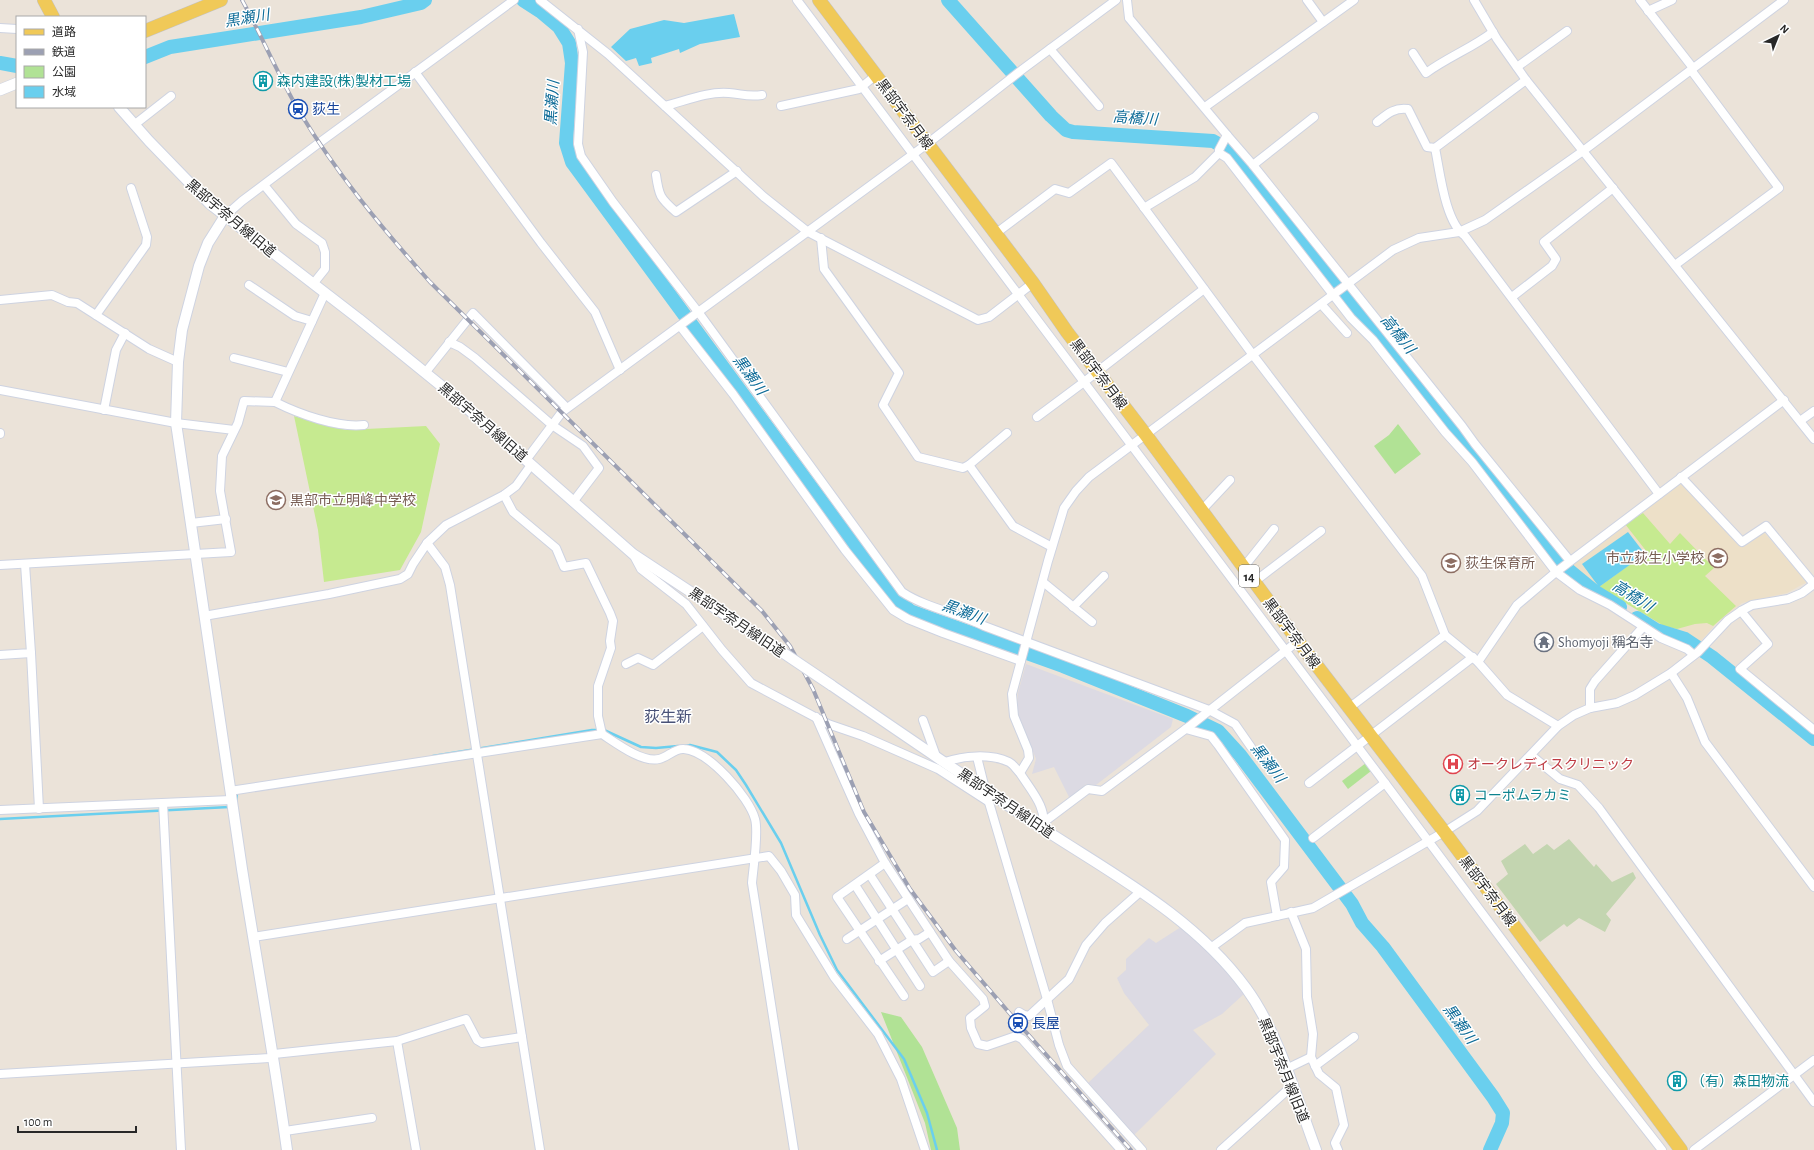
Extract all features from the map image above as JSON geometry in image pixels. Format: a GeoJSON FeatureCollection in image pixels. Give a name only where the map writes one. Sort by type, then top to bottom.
{"type":"FeatureCollection","features":[{"type":"Feature","properties":{"kind":"main road"},"geometry":{"type":"LineString","coordinates":[[44,0],[52,16]]}},
{"type":"Feature","properties":{"kind":"main road"},"geometry":{"type":"LineString","coordinates":[[146,30],[221,0]]}},
{"type":"Feature","properties":{"kind":"main road","name":"黒部宇奈月線"},"geometry":{"type":"LineString","coordinates":[[819,0],[1033,283],[1243,568],[1444,832],[1681,1150]]}},
{"type":"Feature","properties":{"kind":"main road"},"geometry":{"type":"LineString","coordinates":[[0,90],[16,83]]}},
{"type":"Feature","properties":{"kind":"street"},"geometry":{"type":"LineString","coordinates":[[540,0],[608,54],[764,197],[808,232],[978,320],[989,317],[1033,283]]}},
{"type":"Feature","properties":{"kind":"street"},"geometry":{"type":"LineString","coordinates":[[797,0],[1286,650],[1597,1067],[1662,1150]]}},
{"type":"Feature","properties":{"kind":"street"},"geometry":{"type":"LineString","coordinates":[[204,616],[334,594],[400,580],[408,574],[427,543],[446,526],[504,495],[516,486],[552,425],[562,412],[927,144],[1116,0]]}},
{"type":"Feature","properties":{"kind":"street"},"geometry":{"type":"LineString","coordinates":[[1127,0],[1129,18],[1253,165],[1570,561]]}},
{"type":"Feature","properties":{"kind":"street"},"geometry":{"type":"LineString","coordinates":[[1307,0],[1323,22]]}},
{"type":"Feature","properties":{"kind":"street"},"geometry":{"type":"LineString","coordinates":[[1205,107],[1354,0]]}},
{"type":"Feature","properties":{"kind":"street"},"geometry":{"type":"LineString","coordinates":[[1474,0],[1493,32],[1526,80],[1814,439]]}},
{"type":"Feature","properties":{"kind":"street"},"geometry":{"type":"LineString","coordinates":[[1640,0],[1779,188],[1675,265]]}},
{"type":"Feature","properties":{"kind":"street"},"geometry":{"type":"LineString","coordinates":[[1648,11],[1672,0]]}},
{"type":"Feature","properties":{"kind":"street"},"geometry":{"type":"LineString","coordinates":[[1020,773],[1029,758],[1028,750],[1014,716],[1012,694],[1042,582],[1064,508],[1076,491],[1090,477],[1348,283],[1400,247],[1419,238],[1458,232],[1485,220],[1583,151],[1784,0]]}},
{"type":"Feature","properties":{"kind":"street"},"geometry":{"type":"LineString","coordinates":[[287,1150],[274,1054],[253,937],[231,796],[176,423],[178,362],[182,330],[199,266],[208,243],[225,216],[264,185],[513,1]]}},
{"type":"Feature","properties":{"kind":"street"},"geometry":{"type":"LineString","coordinates":[[0,28],[16,29]]}},
{"type":"Feature","properties":{"kind":"street"},"geometry":{"type":"LineString","coordinates":[[578,29],[583,52],[578,144],[581,156],[613,202],[902,592],[912,598],[969,618],[984,626],[1026,643],[1235,724],[1251,747]]}},
{"type":"Feature","properties":{"kind":"street"},"geometry":{"type":"LineString","coordinates":[[1516,67],[1567,31]]}},
{"type":"Feature","properties":{"kind":"street"},"geometry":{"type":"LineString","coordinates":[[1413,53],[1426,72],[1445,59],[1476,45],[1493,32]]}},
{"type":"Feature","properties":{"kind":"street"},"geometry":{"type":"LineString","coordinates":[[1050,49],[1099,106]]}},
{"type":"Feature","properties":{"kind":"street"},"geometry":{"type":"LineString","coordinates":[[416,72],[541,243],[595,312],[620,370]]}},
{"type":"Feature","properties":{"kind":"street"},"geometry":{"type":"LineString","coordinates":[[781,106],[859,89],[876,75]]}},
{"type":"Feature","properties":{"kind":"street"},"geometry":{"type":"LineString","coordinates":[[1377,122],[1392,110],[1403,108],[1408,109],[1426,147],[1435,148],[1526,80]]}},
{"type":"Feature","properties":{"kind":"street"},"geometry":{"type":"LineString","coordinates":[[665,106],[714,93],[729,93],[750,97],[762,95]]}},
{"type":"Feature","properties":{"kind":"street"},"geometry":{"type":"LineString","coordinates":[[134,125],[171,96]]}},
{"type":"Feature","properties":{"kind":"street","name":"黒部宇奈月線旧道"},"geometry":{"type":"LineString","coordinates":[[120,108],[196,191],[225,216],[314,284],[425,373],[634,554],[984,789],[1043,825],[1177,918],[1212,947],[1247,989],[1270,1028],[1316,1150]]}},
{"type":"Feature","properties":{"kind":"street"},"geometry":{"type":"LineString","coordinates":[[1253,165],[1314,117]]}},
{"type":"Feature","properties":{"kind":"street"},"geometry":{"type":"LineString","coordinates":[[1144,208],[1195,177],[1219,154],[1219,150],[1227,135]]}},
{"type":"Feature","properties":{"kind":"street"},"geometry":{"type":"LineString","coordinates":[[1435,148],[1450,217],[1458,232],[1465,236],[1512,297],[1659,494]]}},
{"type":"Feature","properties":{"kind":"street"},"geometry":{"type":"LineString","coordinates":[[1219,154],[1227,158],[1445,432],[1472,462],[1556,572],[1580,590],[1610,605],[1661,638],[1687,648],[1694,655]]}},
{"type":"Feature","properties":{"kind":"street"},"geometry":{"type":"LineString","coordinates":[[995,234],[1055,189],[1070,193],[1111,163],[1253,355],[1422,576],[1445,635],[1476,660],[1507,695],[1558,726]]}},
{"type":"Feature","properties":{"kind":"street"},"geometry":{"type":"LineString","coordinates":[[656,175],[658,192],[664,201],[676,212],[737,171]]}},
{"type":"Feature","properties":{"kind":"street"},"geometry":{"type":"LineString","coordinates":[[264,185],[296,224],[322,243],[325,252],[325,269],[314,284]]}},
{"type":"Feature","properties":{"kind":"street"},"geometry":{"type":"LineString","coordinates":[[96,315],[146,245],[147,237],[131,188]]}},
{"type":"Feature","properties":{"kind":"street"},"geometry":{"type":"LineString","coordinates":[[1512,297],[1552,266],[1556,259],[1544,242],[1613,188]]}},
{"type":"Feature","properties":{"kind":"street"},"geometry":{"type":"LineString","coordinates":[[821,238],[824,269],[899,373],[883,405],[918,457],[963,468],[969,465],[1008,433]]}},
{"type":"Feature","properties":{"kind":"street"},"geometry":{"type":"LineString","coordinates":[[250,285],[295,316],[312,321]]}},
{"type":"Feature","properties":{"kind":"street"},"geometry":{"type":"LineString","coordinates":[[1037,417],[1204,289]]}},
{"type":"Feature","properties":{"kind":"street"},"geometry":{"type":"LineString","coordinates":[[275,402],[325,293]]}},
{"type":"Feature","properties":{"kind":"street"},"geometry":{"type":"LineString","coordinates":[[0,300],[52,295],[68,302],[77,303],[149,349],[178,362]]}},
{"type":"Feature","properties":{"kind":"street"},"geometry":{"type":"LineString","coordinates":[[1321,304],[1347,333]]}},
{"type":"Feature","properties":{"kind":"street"},"geometry":{"type":"LineString","coordinates":[[425,373],[474,313],[568,408]]}},
{"type":"Feature","properties":{"kind":"street"},"geometry":{"type":"LineString","coordinates":[[679,327],[733,394],[849,556],[893,610],[908,619],[943,633],[1021,660]]}},
{"type":"Feature","properties":{"kind":"street"},"geometry":{"type":"LineString","coordinates":[[104,410],[116,350],[125,333]]}},
{"type":"Feature","properties":{"kind":"street"},"geometry":{"type":"LineString","coordinates":[[449,342],[460,347],[475,358],[552,425],[583,446],[600,468],[573,502]]}},
{"type":"Feature","properties":{"kind":"street"},"geometry":{"type":"LineString","coordinates":[[234,358],[288,372]]}},
{"type":"Feature","properties":{"kind":"street"},"geometry":{"type":"LineString","coordinates":[[0,390],[176,423],[234,430]]}},
{"type":"Feature","properties":{"kind":"street"},"geometry":{"type":"LineString","coordinates":[[1309,783],[1357,746],[1476,660],[1518,605],[1556,572],[1784,400]]}},
{"type":"Feature","properties":{"kind":"street"},"geometry":{"type":"LineString","coordinates":[[0,565],[231,552],[220,491],[222,456],[238,423],[244,401],[275,402],[293,410],[334,422],[353,426],[364,425]]}},
{"type":"Feature","properties":{"kind":"street"},"geometry":{"type":"LineString","coordinates":[[1800,421],[1814,411]]}},
{"type":"Feature","properties":{"kind":"street"},"geometry":{"type":"LineString","coordinates":[[969,465],[1013,526],[1052,547]]}},
{"type":"Feature","properties":{"kind":"street"},"geometry":{"type":"LineString","coordinates":[[1212,947],[1246,923],[1313,908],[1334,894],[1444,832],[1477,811],[1558,726],[1574,715],[1590,708],[1617,702],[1635,695],[1670,673],[1694,655],[1728,620],[1741,611],[1752,606],[1788,599],[1802,593],[1814,584],[1766,526],[1742,542],[1681,477]]}},
{"type":"Feature","properties":{"kind":"street"},"geometry":{"type":"LineString","coordinates":[[1202,511],[1230,480]]}},
{"type":"Feature","properties":{"kind":"street"},"geometry":{"type":"LineString","coordinates":[[504,495],[513,512],[556,548],[564,567],[586,563],[610,613],[613,621],[610,641],[611,648],[598,686],[598,716],[602,734]]}},
{"type":"Feature","properties":{"kind":"street"},"geometry":{"type":"LineString","coordinates":[[191,523],[226,519]]}},
{"type":"Feature","properties":{"kind":"street"},"geometry":{"type":"LineString","coordinates":[[1243,568],[1274,529]]}},
{"type":"Feature","properties":{"kind":"street"},"geometry":{"type":"LineString","coordinates":[[1254,582],[1321,531]]}},
{"type":"Feature","properties":{"kind":"street"},"geometry":{"type":"LineString","coordinates":[[427,543],[445,567],[450,585],[476,754],[501,897],[540,1150]]}},
{"type":"Feature","properties":{"kind":"street"},"geometry":{"type":"LineString","coordinates":[[634,554],[641,569],[686,604],[722,650],[751,683],[828,724],[863,736],[938,769],[989,802]]}},
{"type":"Feature","properties":{"kind":"street"},"geometry":{"type":"LineString","coordinates":[[25,564],[39,808]]}},
{"type":"Feature","properties":{"kind":"street"},"geometry":{"type":"LineString","coordinates":[[1073,608],[1104,576]]}},
{"type":"Feature","properties":{"kind":"street"},"geometry":{"type":"LineString","coordinates":[[1042,582],[1092,622]]}},
{"type":"Feature","properties":{"kind":"street"},"geometry":{"type":"LineString","coordinates":[[1741,611],[1768,644],[1740,669],[1814,730]]}},
{"type":"Feature","properties":{"kind":"street"},"geometry":{"type":"LineString","coordinates":[[626,664],[638,658],[653,665],[703,626]]}},
{"type":"Feature","properties":{"kind":"street"},"geometry":{"type":"LineString","coordinates":[[1590,708],[1590,689],[1595,681],[1643,627]]}},
{"type":"Feature","properties":{"kind":"street"},"geometry":{"type":"LineString","coordinates":[[1349,708],[1445,635]]}},
{"type":"Feature","properties":{"kind":"street"},"geometry":{"type":"LineString","coordinates":[[1043,825],[1088,789],[1102,791],[1189,727],[1206,712],[1298,641]]}},
{"type":"Feature","properties":{"kind":"street"},"geometry":{"type":"LineString","coordinates":[[0,655],[30,653]]}},
{"type":"Feature","properties":{"kind":"street"},"geometry":{"type":"LineString","coordinates":[[1670,673],[1687,698],[1705,742],[1814,887]]}},
{"type":"Feature","properties":{"kind":"street"},"geometry":{"type":"LineString","coordinates":[[816,717],[859,814],[885,863],[949,961],[984,999],[985,1006],[970,1018],[971,1028],[978,1044],[987,1046],[1016,1036],[1022,1039],[1121,1150]]}},
{"type":"Feature","properties":{"kind":"street"},"geometry":{"type":"LineString","coordinates":[[923,720],[936,756]]}},
{"type":"Feature","properties":{"kind":"street"},"geometry":{"type":"LineString","coordinates":[[1189,727],[1210,736],[1285,840],[1284,867],[1271,882],[1276,916]]}},
{"type":"Feature","properties":{"kind":"street"},"geometry":{"type":"LineString","coordinates":[[0,810],[163,803],[231,796],[602,734],[644,758],[660,759],[683,748],[696,752],[707,758],[724,774],[750,807],[756,821],[755,857],[752,883],[794,1150]]}},
{"type":"Feature","properties":{"kind":"street"},"geometry":{"type":"LineString","coordinates":[[1531,755],[1560,779],[1578,785],[1599,808],[1814,1102]]}},
{"type":"Feature","properties":{"kind":"street"},"geometry":{"type":"LineString","coordinates":[[944,762],[959,757],[977,757],[996,758],[1010,762],[1020,773],[1042,809],[1043,825]]}},
{"type":"Feature","properties":{"kind":"street"},"geometry":{"type":"LineString","coordinates":[[977,757],[984,789],[1047,999],[1058,1045],[1067,1066],[1142,1150]]}},
{"type":"Feature","properties":{"kind":"street"},"geometry":{"type":"LineString","coordinates":[[1313,838],[1385,783]]}},
{"type":"Feature","properties":{"kind":"street"},"geometry":{"type":"LineString","coordinates":[[163,803],[181,1150]]}},
{"type":"Feature","properties":{"kind":"street"},"geometry":{"type":"LineString","coordinates":[[253,937],[769,856],[781,871],[795,895],[796,915],[834,977],[878,1034],[901,1079],[926,1150]]}},
{"type":"Feature","properties":{"kind":"street"},"geometry":{"type":"LineString","coordinates":[[885,863],[837,897],[904,996]]}},
{"type":"Feature","properties":{"kind":"street"},"geometry":{"type":"LineString","coordinates":[[870,875],[933,972],[949,961]]}},
{"type":"Feature","properties":{"kind":"street"},"geometry":{"type":"LineString","coordinates":[[855,885],[895,950],[920,986]]}},
{"type":"Feature","properties":{"kind":"street"},"geometry":{"type":"LineString","coordinates":[[1019,1012],[1024,1016],[1029,1016],[1069,979],[1086,945],[1105,924],[1140,892]]}},
{"type":"Feature","properties":{"kind":"street"},"geometry":{"type":"LineString","coordinates":[[847,939],[908,899]]}},
{"type":"Feature","properties":{"kind":"street"},"geometry":{"type":"LineString","coordinates":[[1291,912],[1306,949],[1307,997],[1313,1034],[1311,1057],[1319,1074],[1336,1088],[1344,1125],[1335,1143],[1338,1150]]}},
{"type":"Feature","properties":{"kind":"street"},"geometry":{"type":"LineString","coordinates":[[879,961],[912,940],[919,939],[930,932]]}},
{"type":"Feature","properties":{"kind":"street"},"geometry":{"type":"LineString","coordinates":[[0,1074],[269,1058],[274,1054],[396,1041],[466,1019],[477,1040],[482,1043],[522,1037]]}},
{"type":"Feature","properties":{"kind":"street"},"geometry":{"type":"LineString","coordinates":[[1315,1066],[1354,1037]]}},
{"type":"Feature","properties":{"kind":"street"},"geometry":{"type":"LineString","coordinates":[[396,1041],[416,1150]]}},
{"type":"Feature","properties":{"kind":"street"},"geometry":{"type":"LineString","coordinates":[[1286,1069],[1311,1057]]}},
{"type":"Feature","properties":{"kind":"street"},"geometry":{"type":"LineString","coordinates":[[1694,1150],[1814,1060]]}},
{"type":"Feature","properties":{"kind":"street"},"geometry":{"type":"LineString","coordinates":[[1221,1150],[1292,1086]]}},
{"type":"Feature","properties":{"kind":"street"},"geometry":{"type":"LineString","coordinates":[[285,1131],[372,1118]]}},
{"type":"Feature","properties":{"kind":"shaded area"},"geometry":{"type":"Polygon","coordinates":[[[1680,483],[1741,546],[1763,531],[1807,582],[1787,593],[1742,603],[1716,624],[1699,643],[1692,638],[1666,628],[1594,584],[1571,566],[1680,483]]]}},
{"type":"Feature","properties":{"kind":"shaded area"},"geometry":{"type":"Polygon","coordinates":[[[1026,664],[1173,719],[1171,727],[1096,785],[1086,784],[1070,799],[1054,767],[1032,774],[1036,759],[1017,711],[1018,693],[1026,664]]]}},
{"type":"Feature","properties":{"kind":"shaded area"},"geometry":{"type":"Polygon","coordinates":[[[1181,927],[1224,966],[1245,993],[1222,1014],[1193,1030],[1216,1054],[1134,1135],[1088,1083],[1149,1025],[1124,993],[1117,978],[1126,970],[1126,959],[1149,938],[1156,943],[1181,927]]]}},
{"type":"Feature","properties":{"kind":"green space"},"geometry":{"type":"Polygon","coordinates":[[[294,416],[346,430],[426,426],[440,444],[421,532],[400,570],[324,582],[318,530],[294,416]]]}},
{"type":"Feature","properties":{"kind":"green space"},"geometry":{"type":"Polygon","coordinates":[[[1398,424],[1421,454],[1395,474],[1374,446],[1389,435],[1398,424]]]}},
{"type":"Feature","properties":{"kind":"green space"},"geometry":{"type":"Polygon","coordinates":[[[1643,513],[1670,544],[1680,533],[1714,568],[1705,576],[1736,606],[1713,626],[1707,623],[1695,624],[1677,629],[1664,626],[1599,587],[1647,552],[1625,524],[1643,513]]]}},
{"type":"Feature","properties":{"kind":"green space"},"geometry":{"type":"Polygon","coordinates":[[[1366,763],[1371,771],[1348,789],[1342,781],[1366,763]]]}},
{"type":"Feature","properties":{"kind":"green space"},"geometry":{"type":"Polygon","coordinates":[[[1569,839],[1594,867],[1596,864],[1612,882],[1633,872],[1636,878],[1606,914],[1611,920],[1605,932],[1579,918],[1567,927],[1564,924],[1540,942],[1496,884],[1508,874],[1501,861],[1525,844],[1533,854],[1547,844],[1554,850],[1569,839]]]}},
{"type":"Feature","properties":{"kind":"green space"},"geometry":{"type":"Polygon","coordinates":[[[881,1012],[901,1017],[922,1047],[957,1128],[960,1150],[931,1150],[925,1123],[881,1012]]]}},
{"type":"Feature","properties":{"kind":"water"},"geometry":{"type":"Polygon","coordinates":[[[734,14],[740,37],[700,44],[680,53],[679,49],[651,58],[652,63],[639,66],[636,58],[626,61],[611,47],[630,29],[664,20],[684,23],[734,14]]]}},
{"type":"Feature","properties":{"kind":"water"},"geometry":{"type":"Polygon","coordinates":[[[1628,532],[1645,554],[1599,587],[1582,564],[1628,532]]]}},
{"type":"Feature","properties":{"kind":"waterway","name":"黒瀬川"},"geometry":{"type":"LineString","coordinates":[[146,57],[170,47],[361,17],[421,3],[425,0]]}},
{"type":"Feature","properties":{"kind":"waterway","name":"黒瀬川"},"geometry":{"type":"LineString","coordinates":[[523,0],[540,11],[559,27],[569,43],[572,63],[566,143],[572,162],[886,589],[910,611],[1063,666],[1187,716],[1218,731],[1240,755],[1352,904],[1362,923],[1383,947],[1493,1097],[1503,1113],[1502,1123],[1490,1150]]}},
{"type":"Feature","properties":{"kind":"waterway","name":"高橋川"},"geometry":{"type":"LineString","coordinates":[[948,0],[1051,116],[1066,130],[1073,132],[1213,141],[1231,151],[1424,392],[1555,559],[1594,591],[1620,607]]}},
{"type":"Feature","properties":{"kind":"waterway","name":"黒瀬川"},"geometry":{"type":"LineString","coordinates":[[0,63],[16,66]]}},
{"type":"Feature","properties":{"kind":"waterway","name":"高橋川"},"geometry":{"type":"LineString","coordinates":[[1637,618],[1656,630],[1685,639],[1712,657],[1814,739]]}},
{"type":"Feature","properties":{"kind":"waterway"},"geometry":{"type":"LineString","coordinates":[[433,756],[592,730],[604,730],[641,747],[656,748],[678,746]]}},
{"type":"Feature","properties":{"kind":"waterway"},"geometry":{"type":"LineString","coordinates":[[685,746],[690,745],[717,752],[736,770],[746,785],[781,843],[820,935],[837,970],[904,1059],[927,1113],[937,1150]]}},
{"type":"Feature","properties":{"kind":"waterway"},"geometry":{"type":"LineString","coordinates":[[236,807],[237,791]]}},
{"type":"Feature","properties":{"kind":"waterway"},"geometry":{"type":"LineString","coordinates":[[0,819],[229,807]]}},
{"type":"Feature","properties":{"kind":"railway"},"geometry":{"type":"LineString","coordinates":[[242,0],[299,111],[329,157],[360,200],[394,241],[430,282],[762,611],[790,646],[813,689],[864,812],[910,889],[956,951],[1131,1150]]}},
{"type":"Feature","properties":{"kind":"place","name":"森内建設(株)製材工場"},"geometry":{"type":"Point","coordinates":[263,81]}},
{"type":"Feature","properties":{"kind":"place","name":"荻生"},"geometry":{"type":"Point","coordinates":[298,109]}},
{"type":"Feature","properties":{"kind":"place","name":"黒部市立明峰中学校"},"geometry":{"type":"Point","coordinates":[276,500]}},
{"type":"Feature","properties":{"kind":"place","name":"市立荻生小学校"},"geometry":{"type":"Point","coordinates":[1718,558]}},
{"type":"Feature","properties":{"kind":"place","name":"荻生保育所"},"geometry":{"type":"Point","coordinates":[1451,563]}},
{"type":"Feature","properties":{"kind":"place","name":"Shomyoji 稱名寺"},"geometry":{"type":"Point","coordinates":[1544,642]}},
{"type":"Feature","properties":{"kind":"place","name":"オークレディスクリニック"},"geometry":{"type":"Point","coordinates":[1453,764]}},
{"type":"Feature","properties":{"kind":"place","name":"コーポムラカミ"},"geometry":{"type":"Point","coordinates":[1460,795]}},
{"type":"Feature","properties":{"kind":"place","name":"長屋"},"geometry":{"type":"Point","coordinates":[1018,1023]}},
{"type":"Feature","properties":{"kind":"place","name":"（有）森田物流"},"geometry":{"type":"Point","coordinates":[1677,1081]}},
{"type":"Feature","properties":{"kind":"district","name":"荻生新"},"geometry":{"type":"Point","coordinates":[668,716]}}]}
